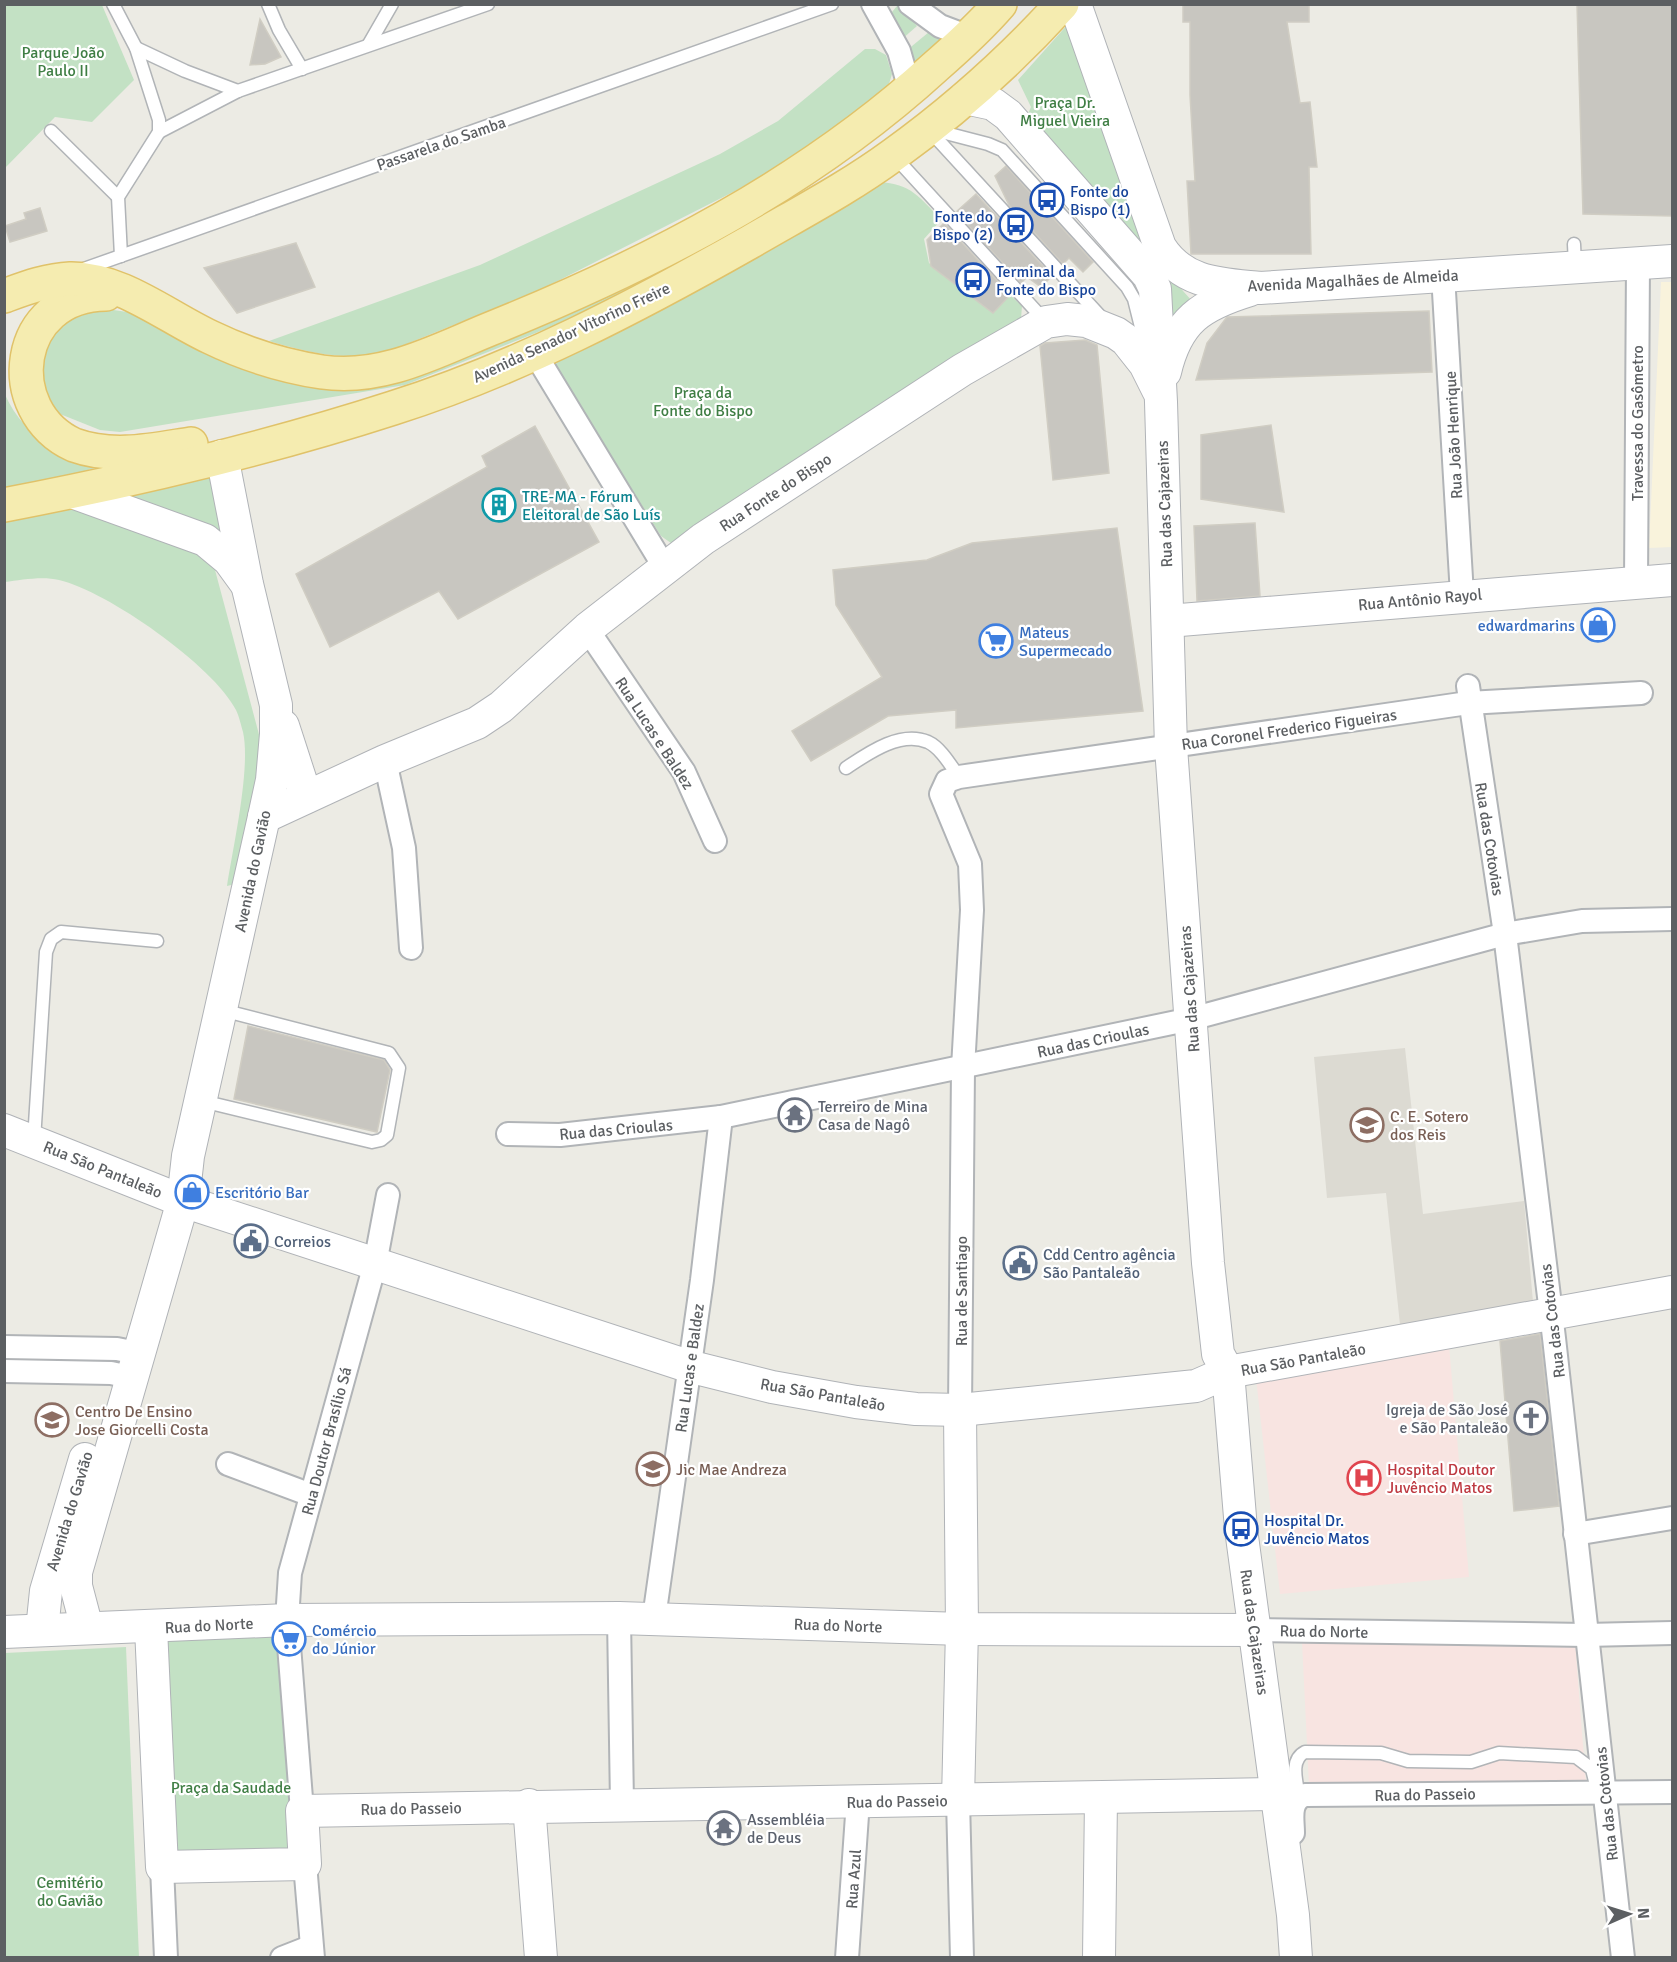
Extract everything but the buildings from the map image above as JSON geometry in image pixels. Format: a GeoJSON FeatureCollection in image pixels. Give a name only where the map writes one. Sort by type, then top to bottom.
{"type":"FeatureCollection","features":[{"type":"Feature","properties":{"kind":"main road","name":"Avenida Senador Vitorino Freire"},"geometry":{"type":"LineString","coordinates":[[4,296],[50,282],[70,279],[97,282],[151,306],[227,345],[281,364],[346,375],[387,369],[590,287],[718,221],[809,167],[910,90],[969,37],[1000,4]]}},
{"type":"Feature","properties":{"kind":"main road","name":"Avenida Senador Vitorino Freire"},"geometry":{"type":"LineString","coordinates":[[4,505],[72,492],[222,456],[393,408],[534,352],[685,278],[829,197],[893,155],[965,98],[1025,45],[1062,4]]}},
{"type":"Feature","properties":{"kind":"main road"},"geometry":{"type":"LineString","coordinates":[[151,306],[118,295],[93,294],[65,302],[36,324],[19,357],[19,384],[29,409],[48,429],[74,445],[122,453],[356,418]]}},
{"type":"Feature","properties":{"kind":"street"},"geometry":{"type":"LineString","coordinates":[[873,4],[899,51],[910,90]]}},
{"type":"Feature","properties":{"kind":"street"},"geometry":{"type":"LineString","coordinates":[[910,4],[940,26],[969,37]]}},
{"type":"Feature","properties":{"kind":"street","name":"Avenida Magalhães de Almeida"},"geometry":{"type":"LineString","coordinates":[[1075,4],[1166,256],[1183,272],[1194,278],[1260,288],[1443,275],[1575,255],[1638,262],[1672,261]]}},
{"type":"Feature","properties":{"kind":"street","name":"Rua das Cajazeiras"},"geometry":{"type":"LineString","coordinates":[[965,98],[993,104],[1008,115],[1149,276],[1156,296],[1171,747],[1209,1274],[1218,1354],[1228,1372],[1241,1529],[1255,1630],[1288,1795],[1296,1958]]}},
{"type":"Feature","properties":{"kind":"street","name":"Travessa do Gasômetro"},"geometry":{"type":"LineString","coordinates":[[1636,583],[1638,262]]}},
{"type":"Feature","properties":{"kind":"street","name":"Rua João Henrique"},"geometry":{"type":"LineString","coordinates":[[1443,275],[1462,595]]}},
{"type":"Feature","properties":{"kind":"street"},"geometry":{"type":"LineString","coordinates":[[1160,399],[1168,359],[1186,324],[1203,307],[1260,288]]}},
{"type":"Feature","properties":{"kind":"street","name":"Rua Fonte do Bispo"},"geometry":{"type":"LineString","coordinates":[[264,817],[385,761],[435,742],[493,713],[587,630],[703,539],[952,376],[1046,322],[1067,319],[1086,321],[1116,333],[1137,352],[1160,399]]}},
{"type":"Feature","properties":{"kind":"street"},"geometry":{"type":"LineString","coordinates":[[534,352],[665,568]]}},
{"type":"Feature","properties":{"kind":"street","name":"Avenida do Gavião"},"geometry":{"type":"LineString","coordinates":[[42,1630],[46,1591],[73,1538],[188,1156],[264,817],[274,755],[276,705],[247,584],[222,456]]}},
{"type":"Feature","properties":{"kind":"street","name":"Avenida do Gavião"},"geometry":{"type":"LineString","coordinates":[[72,492],[205,540],[229,560],[247,584]]}},
{"type":"Feature","properties":{"kind":"street","name":"Rua Antônio Rayol"},"geometry":{"type":"LineString","coordinates":[[1168,621],[1462,595],[1672,580]]}},
{"type":"Feature","properties":{"kind":"street","name":"Rua Lucas e Baldez"},"geometry":{"type":"LineString","coordinates":[[587,630],[684,772],[714,841]]}},
{"type":"Feature","properties":{"kind":"street","name":"Rua Coronel Frederico Figueiras"},"geometry":{"type":"LineString","coordinates":[[950,782],[1171,747],[1468,694],[1641,693]]}},
{"type":"Feature","properties":{"kind":"street","name":"Rua das Cotovias"},"geometry":{"type":"LineString","coordinates":[[1468,694],[1505,934],[1551,1314],[1601,1792],[1623,1958]]}},
{"type":"Feature","properties":{"kind":"street"},"geometry":{"type":"LineString","coordinates":[[276,705],[306,797]]}},
{"type":"Feature","properties":{"kind":"street"},"geometry":{"type":"LineString","coordinates":[[385,761],[404,848],[411,948]]}},
{"type":"Feature","properties":{"kind":"street","name":"Rua de Santiago"},"geometry":{"type":"LineString","coordinates":[[950,782],[941,794],[970,864],[972,910],[963,1068],[960,1410],[962,1629],[958,1800]]}},
{"type":"Feature","properties":{"kind":"street","name":"Rua das Crioulas"},"geometry":{"type":"LineString","coordinates":[[508,1134],[560,1135],[721,1117],[963,1068],[1191,1018],[1505,934],[1582,921],[1672,919]]}},
{"type":"Feature","properties":{"kind":"street","name":"Rua Lucas e Baldez"},"geometry":{"type":"LineString","coordinates":[[654,1618],[702,1280],[721,1117]]}},
{"type":"Feature","properties":{"kind":"street","name":"Rua São Pantaleão"},"geometry":{"type":"LineString","coordinates":[[4,1130],[174,1197],[688,1366],[772,1387],[856,1402],[916,1409],[960,1410],[1196,1386],[1228,1372],[1672,1292]]}},
{"type":"Feature","properties":{"kind":"street"},"geometry":{"type":"LineString","coordinates":[[375,1264],[388,1195]]}},
{"type":"Feature","properties":{"kind":"street","name":"Rua Doutor Brasílio Sá"},"geometry":{"type":"LineString","coordinates":[[302,1811],[287,1620],[290,1573],[375,1264]]}},
{"type":"Feature","properties":{"kind":"street"},"geometry":{"type":"LineString","coordinates":[[4,1347],[124,1363]]}},
{"type":"Feature","properties":{"kind":"street"},"geometry":{"type":"LineString","coordinates":[[4,1371],[124,1363]]}},
{"type":"Feature","properties":{"kind":"street"},"geometry":{"type":"LineString","coordinates":[[228,1464],[311,1494]]}},
{"type":"Feature","properties":{"kind":"street"},"geometry":{"type":"LineString","coordinates":[[1575,1534],[1672,1518]]}},
{"type":"Feature","properties":{"kind":"street","name":"Avenida do Gavião"},"geometry":{"type":"LineString","coordinates":[[73,1538],[76,1586],[87,1628]]}},
{"type":"Feature","properties":{"kind":"street"},"geometry":{"type":"LineString","coordinates":[[619,1618],[622,1804]]}},
{"type":"Feature","properties":{"kind":"street","name":"Rua do Norte"},"geometry":{"type":"LineString","coordinates":[[4,1632],[151,1628],[287,1620],[654,1618],[962,1629],[1255,1630],[1586,1635],[1672,1633]]}},
{"type":"Feature","properties":{"kind":"street"},"geometry":{"type":"LineString","coordinates":[[151,1628],[166,1958]]}},
{"type":"Feature","properties":{"kind":"street","name":"Rua do Passeio"},"geometry":{"type":"LineString","coordinates":[[302,1811],[529,1805],[1672,1792]]}},
{"type":"Feature","properties":{"kind":"street"},"geometry":{"type":"LineString","coordinates":[[1099,1958],[1101,1798]]}},
{"type":"Feature","properties":{"kind":"street"},"geometry":{"type":"LineString","coordinates":[[958,1800],[962,1958]]}},
{"type":"Feature","properties":{"kind":"street","name":"Rua Azul"},"geometry":{"type":"LineString","coordinates":[[847,1958],[858,1801]]}},
{"type":"Feature","properties":{"kind":"street"},"geometry":{"type":"LineString","coordinates":[[529,1805],[542,1958]]}},
{"type":"Feature","properties":{"kind":"street"},"geometry":{"type":"LineString","coordinates":[[282,1958],[312,1952],[302,1811]]}},
{"type":"Feature","properties":{"kind":"street"},"geometry":{"type":"LineString","coordinates":[[162,1867],[305,1864]]}},
{"type":"Feature","properties":{"kind":"lane"},"geometry":{"type":"LineString","coordinates":[[113,4],[136,48],[156,106],[159,132]]}},
{"type":"Feature","properties":{"kind":"lane"},"geometry":{"type":"LineString","coordinates":[[268,4],[279,30],[302,69]]}},
{"type":"Feature","properties":{"kind":"lane"},"geometry":{"type":"LineString","coordinates":[[369,44],[392,4]]}},
{"type":"Feature","properties":{"kind":"lane"},"geometry":{"type":"LineString","coordinates":[[121,256],[118,197],[159,132],[238,91],[488,4]]}},
{"type":"Feature","properties":{"kind":"lane","name":"Passarela do Samba"},"geometry":{"type":"LineString","coordinates":[[50,282],[832,4]]}},
{"type":"Feature","properties":{"kind":"lane"},"geometry":{"type":"LineString","coordinates":[[136,48],[204,79],[238,91]]}},
{"type":"Feature","properties":{"kind":"lane"},"geometry":{"type":"LineString","coordinates":[[927,128],[1116,333]]}},
{"type":"Feature","properties":{"kind":"lane"},"geometry":{"type":"LineString","coordinates":[[927,128],[988,144],[1002,150],[1119,276],[1134,299],[1160,399]]}},
{"type":"Feature","properties":{"kind":"lane"},"geometry":{"type":"LineString","coordinates":[[51,131],[118,197]]}},
{"type":"Feature","properties":{"kind":"lane"},"geometry":{"type":"LineString","coordinates":[[893,155],[1046,322]]}},
{"type":"Feature","properties":{"kind":"lane"},"geometry":{"type":"LineString","coordinates":[[846,768],[872,750],[898,741],[915,740],[928,742],[950,782]]}},
{"type":"Feature","properties":{"kind":"lane"},"geometry":{"type":"LineString","coordinates":[[34,1141],[46,952],[51,939],[61,932],[157,941]]}},
{"type":"Feature","properties":{"kind":"lane"},"geometry":{"type":"LineString","coordinates":[[201,1100],[372,1142],[381,1140],[387,1135],[399,1068],[389,1053],[222,1010]]}},
{"type":"Feature","properties":{"kind":"lane"},"geometry":{"type":"LineString","coordinates":[[1288,1795],[1297,1759],[1305,1752],[1380,1753],[1408,1761],[1471,1762],[1499,1753],[1576,1757],[1592,1769],[1601,1792]]}},
{"type":"Feature","properties":{"kind":"shaded area"},"geometry":{"type":"Polygon","coordinates":[[[1661,282],[1672,282],[1672,547],[1649,548],[1661,282]]]}},
{"type":"Feature","properties":{"kind":"shaded area","name":"C. E. Sotero dos Reis"},"geometry":{"type":"Polygon","coordinates":[[[1405,1048],[1423,1214],[1524,1201],[1534,1313],[1401,1334],[1386,1193],[1327,1198],[1314,1057],[1405,1048]]]}},
{"type":"Feature","properties":{"kind":"shaded area","name":"Hospital Doutor Juvêncio Matos"},"geometry":{"type":"Polygon","coordinates":[[[1449,1345],[1469,1577],[1280,1594],[1256,1378],[1449,1345]]]}},
{"type":"Feature","properties":{"kind":"shaded area"},"geometry":{"type":"Polygon","coordinates":[[[1302,1642],[1575,1642],[1586,1784],[1309,1785],[1302,1642]]]}},
{"type":"Feature","properties":{"kind":"green space","name":"Parque João Paulo II"},"geometry":{"type":"Polygon","coordinates":[[[5,4],[102,5],[134,80],[92,122],[55,117],[5,168],[5,4]]]}},
{"type":"Feature","properties":{"kind":"green space"},"geometry":{"type":"Polygon","coordinates":[[[897,6],[901,6],[917,26],[901,40],[892,12],[897,6]]]}},
{"type":"Feature","properties":{"kind":"green space","name":"Praça Dr. Miguel Vieira"},"geometry":{"type":"Polygon","coordinates":[[[1069,23],[1167,273],[1192,301],[1165,331],[1153,263],[1141,242],[1027,116],[1031,107],[1018,80],[1069,23]]]}},
{"type":"Feature","properties":{"kind":"green space"},"geometry":{"type":"Polygon","coordinates":[[[929,32],[944,36],[944,40],[913,68],[906,51],[929,32]]]}},
{"type":"Feature","properties":{"kind":"green space"},"geometry":{"type":"Polygon","coordinates":[[[865,49],[875,49],[886,55],[892,74],[888,87],[819,142],[737,190],[538,291],[389,351],[373,354],[328,355],[269,341],[480,265],[720,154],[778,121],[865,49]]]}},
{"type":"Feature","properties":{"kind":"green space"},"geometry":{"type":"Polygon","coordinates":[[[805,180],[810,186],[745,226],[647,281],[553,326],[405,385],[120,432],[100,430],[55,412],[30,366],[32,350],[72,315],[107,309],[127,312],[325,381],[805,180]]]}},
{"type":"Feature","properties":{"kind":"green space","name":"Praça da Fonte do Bispo"},"geometry":{"type":"Polygon","coordinates":[[[879,182],[890,183],[914,193],[941,220],[924,239],[929,263],[992,312],[1010,295],[1022,306],[1021,319],[684,539],[671,543],[661,536],[560,375],[556,365],[558,354],[879,182]]]}},
{"type":"Feature","properties":{"kind":"green space"},"geometry":{"type":"Polygon","coordinates":[[[4,392],[13,410],[37,435],[66,448],[118,461],[75,474],[5,488],[4,392]]]}},
{"type":"Feature","properties":{"kind":"green space"},"geometry":{"type":"Polygon","coordinates":[[[212,475],[223,539],[133,503],[132,494],[212,475]]]}},
{"type":"Feature","properties":{"kind":"green space"},"geometry":{"type":"Polygon","coordinates":[[[75,503],[142,527],[208,559],[215,570],[261,742],[262,767],[239,883],[227,886],[243,786],[245,747],[238,715],[224,692],[183,652],[130,614],[104,599],[59,580],[46,578],[5,582],[4,516],[75,503]]]}},
{"type":"Feature","properties":{"kind":"green space","name":"Praça da Saudade"},"geometry":{"type":"Polygon","coordinates":[[[278,1628],[297,1856],[174,1857],[160,1638],[278,1628]]]}},
{"type":"Feature","properties":{"kind":"green space","name":"Cemitério do Gavião"},"geometry":{"type":"Polygon","coordinates":[[[126,1647],[139,1957],[5,1957],[5,1653],[126,1647]]]}},
{"type":"Feature","properties":{"kind":"place","name":"Fonte do Bispo (1)"},"geometry":{"type":"Point","coordinates":[1047,200]}},
{"type":"Feature","properties":{"kind":"place","name":"Fonte do Bispo (2)"},"geometry":{"type":"Point","coordinates":[1016,225]}},
{"type":"Feature","properties":{"kind":"place","name":"Terminal da Fonte do Bispo"},"geometry":{"type":"Point","coordinates":[973,280]}},
{"type":"Feature","properties":{"kind":"place","name":"TRE-MA - Fórum Eleitoral de São Luís"},"geometry":{"type":"Point","coordinates":[499,505]}},
{"type":"Feature","properties":{"kind":"place","name":"edwardmarins"},"geometry":{"type":"Point","coordinates":[1598,625]}},
{"type":"Feature","properties":{"kind":"place","name":"Mateus Supermecado"},"geometry":{"type":"Point","coordinates":[996,641]}},
{"type":"Feature","properties":{"kind":"place","name":"Terreiro de Mina Casa de Nagô"},"geometry":{"type":"Point","coordinates":[795,1115]}},
{"type":"Feature","properties":{"kind":"place","name":"C. E. Sotero dos Reis"},"geometry":{"type":"Point","coordinates":[1367,1125]}},
{"type":"Feature","properties":{"kind":"place","name":"Escritório Bar"},"geometry":{"type":"Point","coordinates":[192,1192]}},
{"type":"Feature","properties":{"kind":"place","name":"Correios"},"geometry":{"type":"Point","coordinates":[251,1241]}},
{"type":"Feature","properties":{"kind":"place","name":"Cdd Centro agência São Pantaleão"},"geometry":{"type":"Point","coordinates":[1020,1263]}},
{"type":"Feature","properties":{"kind":"place","name":"Igreja de São José e São Pantaleão"},"geometry":{"type":"Point","coordinates":[1531,1418]}},
{"type":"Feature","properties":{"kind":"place","name":"Centro De Ensino Jose Giorcelli Costa"},"geometry":{"type":"Point","coordinates":[52,1420]}},
{"type":"Feature","properties":{"kind":"place","name":"Jic Mae Andreza"},"geometry":{"type":"Point","coordinates":[653,1469]}},
{"type":"Feature","properties":{"kind":"place","name":"Hospital Doutor Juvêncio Matos"},"geometry":{"type":"Point","coordinates":[1364,1478]}},
{"type":"Feature","properties":{"kind":"place","name":"Hospital Dr. Juvêncio Matos"},"geometry":{"type":"Point","coordinates":[1241,1529]}},
{"type":"Feature","properties":{"kind":"place","name":"Comércio do Júnior"},"geometry":{"type":"Point","coordinates":[289,1639]}},
{"type":"Feature","properties":{"kind":"place","name":"Assembléia de Deus"},"geometry":{"type":"Point","coordinates":[724,1828]}}]}
